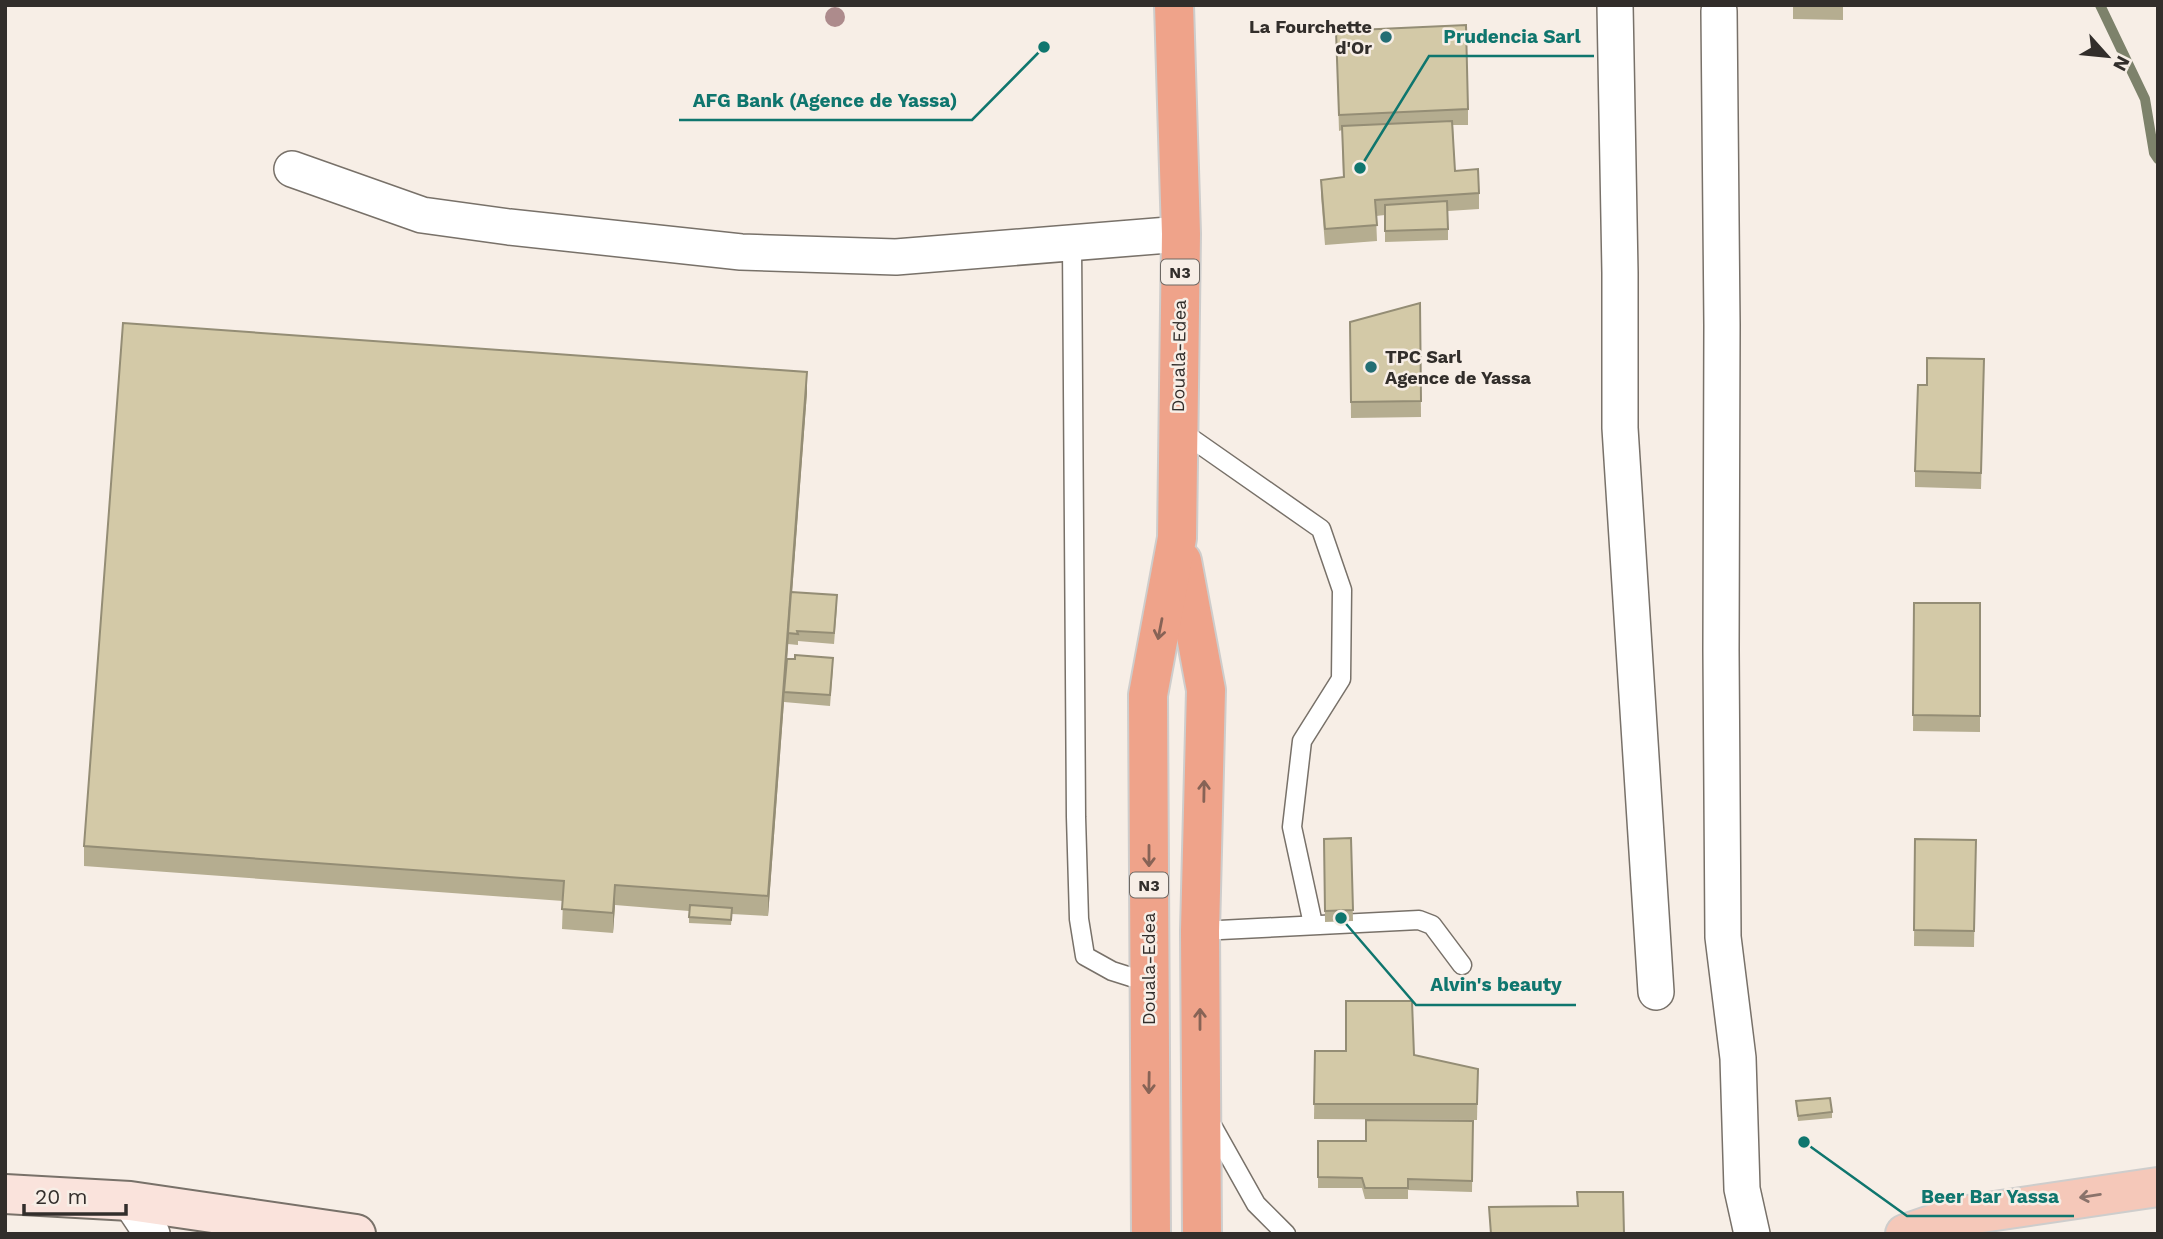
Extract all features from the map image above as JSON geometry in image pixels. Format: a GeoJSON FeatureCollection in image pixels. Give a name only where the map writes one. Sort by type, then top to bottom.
{"type":"FeatureCollection","features":[{"type":"Feature","properties":{"kind":"highway","name":"Douala-Edea"},"geometry":{"type":"LineString","coordinates":[[1151,1234],[1148,695],[1177,538],[1181,234],[1174,5]]}},
{"type":"Feature","properties":{"kind":"highway","name":"Douala-Edea"},"geometry":{"type":"LineString","coordinates":[[1177,538],[1206,690],[1200,931],[1202,1234]]}},
{"type":"Feature","properties":{"kind":"main road"},"geometry":{"type":"LineString","coordinates":[[1905,1234],[1954,1217],[2158,1187]]}},
{"type":"Feature","properties":{"kind":"main road"},"geometry":{"type":"LineString","coordinates":[[5,1194],[130,1201],[356,1234]]}},
{"type":"Feature","properties":{"kind":"street"},"geometry":{"type":"LineString","coordinates":[[1615,5],[1620,428],[1657,992]]}},
{"type":"Feature","properties":{"kind":"street"},"geometry":{"type":"LineString","coordinates":[[1719,11],[1723,937],[1738,1058],[1742,1189],[1752,1234]]}},
{"type":"Feature","properties":{"kind":"street"},"geometry":{"type":"LineString","coordinates":[[292,169],[422,215],[741,252],[896,257],[1181,234]]}},
{"type":"Feature","properties":{"kind":"street"},"geometry":{"type":"LineString","coordinates":[[130,1201],[152,1234]]}},
{"type":"Feature","properties":{"kind":"lane"},"geometry":{"type":"LineString","coordinates":[[1072,244],[1079,919],[1086,956],[1112,971],[1150,983]]}},
{"type":"Feature","properties":{"kind":"lane"},"geometry":{"type":"LineString","coordinates":[[1178,429],[1321,529],[1342,590],[1341,679],[1303,741],[1292,827],[1313,924]]}},
{"type":"Feature","properties":{"kind":"lane"},"geometry":{"type":"LineString","coordinates":[[1200,931],[1419,920],[1432,925],[1462,965]]}},
{"type":"Feature","properties":{"kind":"lane"},"geometry":{"type":"LineString","coordinates":[[1200,1104],[1256,1204],[1286,1234]]}},
{"type":"Feature","properties":{"kind":"building"},"geometry":{"type":"Polygon","coordinates":[[[1466,25],[1468,109],[1339,115],[1336,31],[1466,25]]]}},
{"type":"Feature","properties":{"kind":"building"},"geometry":{"type":"Polygon","coordinates":[[[1452,121],[1455,171],[1478,169],[1479,193],[1375,200],[1377,225],[1325,229],[1321,180],[1344,177],[1342,126],[1452,121]]]}},
{"type":"Feature","properties":{"kind":"building"},"geometry":{"type":"Polygon","coordinates":[[[1447,201],[1448,229],[1385,231],[1385,205],[1447,201]]]}},
{"type":"Feature","properties":{"kind":"building"},"geometry":{"type":"Polygon","coordinates":[[[1420,303],[1421,401],[1351,402],[1350,322],[1420,303]]]}},
{"type":"Feature","properties":{"kind":"building"},"geometry":{"type":"Polygon","coordinates":[[[123,323],[807,372],[768,896],[615,885],[613,913],[562,909],[564,881],[84,846],[123,323]]]}},
{"type":"Feature","properties":{"kind":"building"},"geometry":{"type":"Polygon","coordinates":[[[1927,358],[1984,359],[1981,473],[1915,471],[1918,385],[1927,385],[1927,358]]]}},
{"type":"Feature","properties":{"kind":"building"},"geometry":{"type":"Polygon","coordinates":[[[791,592],[837,595],[834,633],[788,633],[791,592]]]}},
{"type":"Feature","properties":{"kind":"building"},"geometry":{"type":"Polygon","coordinates":[[[1914,603],[1980,603],[1980,716],[1913,715],[1914,603]]]}},
{"type":"Feature","properties":{"kind":"building"},"geometry":{"type":"Polygon","coordinates":[[[795,655],[833,658],[830,695],[784,692],[787,659],[795,659],[795,655]]]}},
{"type":"Feature","properties":{"kind":"building"},"geometry":{"type":"Polygon","coordinates":[[[1351,838],[1353,910],[1325,911],[1324,839],[1351,838]]]}},
{"type":"Feature","properties":{"kind":"building"},"geometry":{"type":"Polygon","coordinates":[[[1915,839],[1976,840],[1974,931],[1914,930],[1915,839]]]}},
{"type":"Feature","properties":{"kind":"building"},"geometry":{"type":"Polygon","coordinates":[[[690,905],[732,908],[731,920],[689,917],[690,905]]]}},
{"type":"Feature","properties":{"kind":"building"},"geometry":{"type":"Polygon","coordinates":[[[1346,1001],[1412,1001],[1414,1055],[1478,1069],[1477,1104],[1314,1104],[1315,1051],[1346,1051],[1346,1001]]]}},
{"type":"Feature","properties":{"kind":"building"},"geometry":{"type":"Polygon","coordinates":[[[1830,1098],[1832,1112],[1798,1116],[1796,1101],[1830,1098]]]}},
{"type":"Feature","properties":{"kind":"building"},"geometry":{"type":"Polygon","coordinates":[[[1366,1120],[1473,1121],[1472,1181],[1408,1179],[1408,1188],[1365,1188],[1362,1178],[1318,1177],[1318,1141],[1366,1141],[1366,1120]]]}},
{"type":"Feature","properties":{"kind":"building"},"geometry":{"type":"Polygon","coordinates":[[[1577,1192],[1623,1192],[1624,1234],[1491,1234],[1489,1207],[1578,1206],[1577,1192]]]}},
{"type":"Feature","properties":{"kind":"waterway"},"geometry":{"type":"LineString","coordinates":[[2100,5],[2145,99],[2154,153],[2158,159]]}},
{"type":"Feature","properties":{"kind":"place","name":"La Fourchette d'Or"},"geometry":{"type":"Point","coordinates":[1386,37]}},
{"type":"Feature","properties":{"kind":"place","name":"AFG Bank (Agence de Yassa)"},"geometry":{"type":"Point","coordinates":[1044,47]}},
{"type":"Feature","properties":{"kind":"place","name":"Prudencia Sarl"},"geometry":{"type":"Point","coordinates":[1360,168]}},
{"type":"Feature","properties":{"kind":"place","name":"TPC Sarl Agence de Yassa"},"geometry":{"type":"Point","coordinates":[1371,367]}},
{"type":"Feature","properties":{"kind":"place","name":"Alvin's beauty"},"geometry":{"type":"Point","coordinates":[1341,918]}},
{"type":"Feature","properties":{"kind":"place","name":"Beer Bar Yassa"},"geometry":{"type":"Point","coordinates":[1804,1142]}}]}
